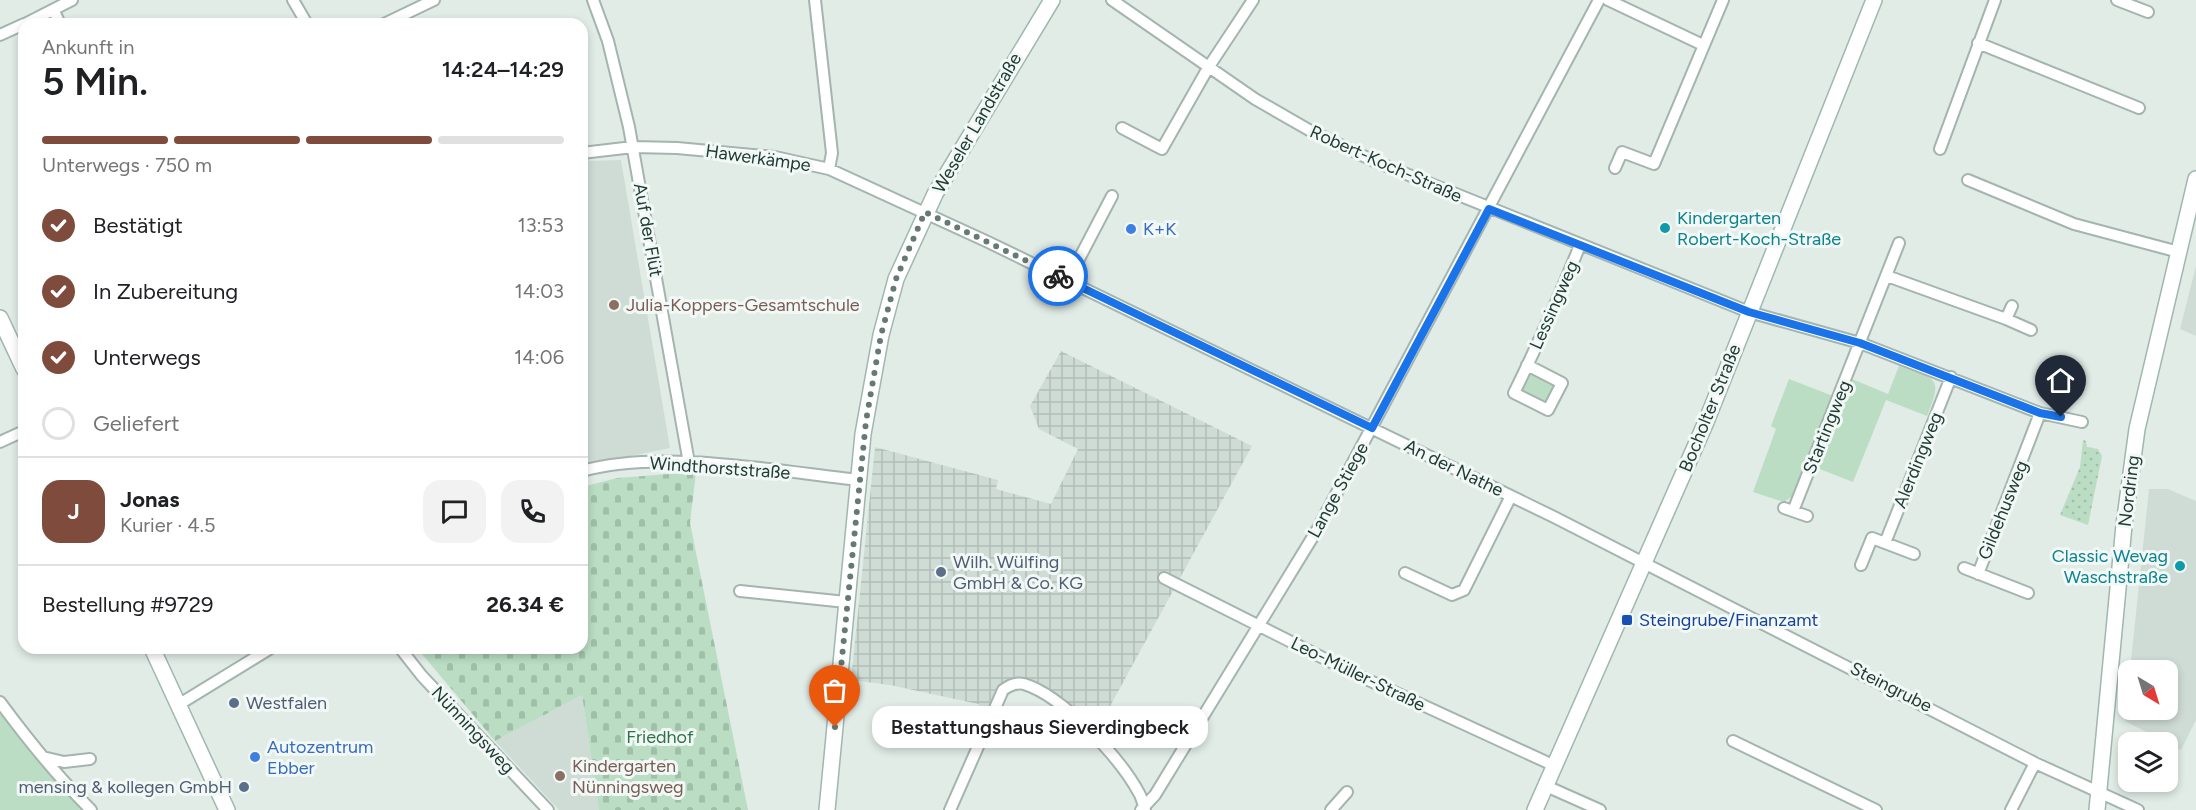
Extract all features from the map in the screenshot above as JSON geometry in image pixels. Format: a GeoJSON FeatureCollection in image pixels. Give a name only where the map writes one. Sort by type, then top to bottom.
{"type":"FeatureCollection","features":[{"type":"Feature","properties":{"kind":"street"},"geometry":{"type":"LineString","coordinates":[[38,18],[72,0]]}},
{"type":"Feature","properties":{"kind":"street"},"geometry":{"type":"LineString","coordinates":[[294,0],[304,18]]}},
{"type":"Feature","properties":{"kind":"street"},"geometry":{"type":"LineString","coordinates":[[396,18],[434,0]]}},
{"type":"Feature","properties":{"kind":"street","name":"Auf der Flüt"},"geometry":{"type":"LineString","coordinates":[[593,0],[608,40],[633,147],[689,463]]}},
{"type":"Feature","properties":{"kind":"street"},"geometry":{"type":"LineString","coordinates":[[815,0],[832,153],[829,169]]}},
{"type":"Feature","properties":{"kind":"street","name":"Weseler Landstraße"},"geometry":{"type":"LineString","coordinates":[[827,810],[863,434],[881,335],[896,279],[925,212],[1034,25],[1052,0]]}},
{"type":"Feature","properties":{"kind":"street","name":"Robert-Koch-Straße"},"geometry":{"type":"LineString","coordinates":[[1112,0],[1208,68],[1309,130],[1489,209],[1749,312],[1860,343],[2040,413],[2082,422]]}},
{"type":"Feature","properties":{"kind":"street"},"geometry":{"type":"LineString","coordinates":[[1122,128],[1162,149],[1208,68],[1253,0]]}},
{"type":"Feature","properties":{"kind":"street","name":"Lange Stiege"},"geometry":{"type":"LineString","coordinates":[[1144,809],[1155,795],[1317,530],[1599,0]]}},
{"type":"Feature","properties":{"kind":"street"},"geometry":{"type":"LineString","coordinates":[[1608,0],[1703,45]]}},
{"type":"Feature","properties":{"kind":"street"},"geometry":{"type":"LineString","coordinates":[[1615,168],[1622,152],[1654,164],[1723,0]]}},
{"type":"Feature","properties":{"kind":"street","name":"Bocholter Straße"},"geometry":{"type":"LineString","coordinates":[[1535,810],[1706,423],[1874,0]]}},
{"type":"Feature","properties":{"kind":"street"},"geometry":{"type":"LineString","coordinates":[[1940,149],[1967,82],[1966,73],[1995,0]]}},
{"type":"Feature","properties":{"kind":"street"},"geometry":{"type":"LineString","coordinates":[[2117,0],[2148,12]]}},
{"type":"Feature","properties":{"kind":"street"},"geometry":{"type":"LineString","coordinates":[[54,11],[57,18]]}},
{"type":"Feature","properties":{"kind":"street"},"geometry":{"type":"LineString","coordinates":[[0,35],[18,27]]}},
{"type":"Feature","properties":{"kind":"street"},"geometry":{"type":"LineString","coordinates":[[1978,43],[2139,108]]}},
{"type":"Feature","properties":{"kind":"street","name":"Hawerkämpe"},"geometry":{"type":"LineString","coordinates":[[588,152],[633,147],[775,157],[829,169],[925,212]]}},
{"type":"Feature","properties":{"kind":"street","name":"Nordring"},"geometry":{"type":"LineString","coordinates":[[2097,810],[2134,449],[2147,381],[2196,179]]}},
{"type":"Feature","properties":{"kind":"street"},"geometry":{"type":"LineString","coordinates":[[1968,180],[2074,224],[2179,252]]}},
{"type":"Feature","properties":{"kind":"street"},"geometry":{"type":"LineString","coordinates":[[1068,280],[1112,196]]}},
{"type":"Feature","properties":{"kind":"street","name":"An der Nathe"},"geometry":{"type":"LineString","coordinates":[[925,212],[1645,562]]}},
{"type":"Feature","properties":{"kind":"street","name":"Startingweg"},"geometry":{"type":"LineString","coordinates":[[1807,516],[1789,509],[1860,343],[1899,243]]}},
{"type":"Feature","properties":{"kind":"street","name":"Lessingweg"},"geometry":{"type":"LineString","coordinates":[[1527,365],[1562,383],[1548,410],[1514,393],[1527,365],[1547,325],[1580,244]]}},
{"type":"Feature","properties":{"kind":"street"},"geometry":{"type":"LineString","coordinates":[[1887,276],[2031,330]]}},
{"type":"Feature","properties":{"kind":"street"},"geometry":{"type":"LineString","coordinates":[[2006,320],[2012,306]]}},
{"type":"Feature","properties":{"kind":"street"},"geometry":{"type":"LineString","coordinates":[[0,318],[18,356]]}},
{"type":"Feature","properties":{"kind":"street","name":"Alerdingweg"},"geometry":{"type":"LineString","coordinates":[[1885,543],[1951,377]]}},
{"type":"Feature","properties":{"kind":"street","name":"Gildehusweg"},"geometry":{"type":"LineString","coordinates":[[1978,574],[2040,413]]}},
{"type":"Feature","properties":{"kind":"street"},"geometry":{"type":"LineString","coordinates":[[0,442],[18,434]]}},
{"type":"Feature","properties":{"kind":"street","name":"Windthorststraße"},"geometry":{"type":"LineString","coordinates":[[588,470],[638,462],[689,463],[859,480]]}},
{"type":"Feature","properties":{"kind":"street"},"geometry":{"type":"LineString","coordinates":[[1405,573],[1452,596],[1464,590],[1511,496]]}},
{"type":"Feature","properties":{"kind":"street"},"geometry":{"type":"LineString","coordinates":[[1862,565],[1872,538],[1914,554]]}},
{"type":"Feature","properties":{"kind":"street","name":"Steingrube"},"geometry":{"type":"LineString","coordinates":[[1645,562],[2035,763],[2138,810]]}},
{"type":"Feature","properties":{"kind":"street","name":"Gildehusweg"},"geometry":{"type":"LineString","coordinates":[[1964,568],[2028,593]]}},
{"type":"Feature","properties":{"kind":"street","name":"Leo-Müller-Straße"},"geometry":{"type":"LineString","coordinates":[[1164,578],[1353,673],[1555,766]]}},
{"type":"Feature","properties":{"kind":"street"},"geometry":{"type":"LineString","coordinates":[[740,591],[846,602]]}},
{"type":"Feature","properties":{"kind":"street"},"geometry":{"type":"LineString","coordinates":[[155,654],[227,810]]}},
{"type":"Feature","properties":{"kind":"street"},"geometry":{"type":"LineString","coordinates":[[178,705],[260,654]]}},
{"type":"Feature","properties":{"kind":"street","name":"Nünningsweg"},"geometry":{"type":"LineString","coordinates":[[405,654],[422,676],[548,810]]}},
{"type":"Feature","properties":{"kind":"street"},"geometry":{"type":"LineString","coordinates":[[950,810],[996,701],[1003,690],[1012,684],[1023,684],[1055,700],[1073,714],[1109,753],[1139,793],[1144,809]]}},
{"type":"Feature","properties":{"kind":"street"},"geometry":{"type":"LineString","coordinates":[[0,702],[47,758],[58,776],[91,810]]}},
{"type":"Feature","properties":{"kind":"street"},"geometry":{"type":"LineString","coordinates":[[1733,741],[1876,810]]}},
{"type":"Feature","properties":{"kind":"street"},"geometry":{"type":"LineString","coordinates":[[47,758],[64,762],[90,759]]}},
{"type":"Feature","properties":{"kind":"street"},"geometry":{"type":"LineString","coordinates":[[2011,810],[2035,763]]}},
{"type":"Feature","properties":{"kind":"street"},"geometry":{"type":"LineString","coordinates":[[1546,786],[1600,810]]}},
{"type":"Feature","properties":{"kind":"street"},"geometry":{"type":"LineString","coordinates":[[1331,810],[1347,792]]}},
{"type":"Feature","properties":{"kind":"shaded area","name":"Julia-Koppers-Gesamtschule"},"geometry":{"type":"Polygon","coordinates":[[[621,160],[670,448],[588,465],[588,161],[621,160]]]}},
{"type":"Feature","properties":{"kind":"shaded area"},"geometry":{"type":"Polygon","coordinates":[[[2196,266],[2196,336],[2180,329],[2196,266]]]}},
{"type":"Feature","properties":{"kind":"shaded area"},"geometry":{"type":"Polygon","coordinates":[[[1061,351],[1252,446],[1096,732],[1050,691],[1022,677],[1005,681],[997,687],[985,714],[984,708],[978,704],[890,685],[851,680],[875,447],[998,480],[996,489],[1051,504],[1078,449],[1039,429],[1030,406],[1061,351]]]}},
{"type":"Feature","properties":{"kind":"shaded area"},"geometry":{"type":"Polygon","coordinates":[[[2149,489],[2168,489],[2196,501],[2196,720],[2181,750],[2178,748],[2178,732],[2146,732],[2125,721],[2178,720],[2178,660],[2131,660],[2149,489]]]}},
{"type":"Feature","properties":{"kind":"shaded area","name":"Kindergarten Nünningsweg"},"geometry":{"type":"Polygon","coordinates":[[[582,695],[599,810],[559,810],[495,741],[582,695]]]}},
{"type":"Feature","properties":{"kind":"green space"},"geometry":{"type":"Polygon","coordinates":[[[1899,366],[1929,377],[1933,381],[1935,393],[1927,416],[1886,400],[1853,482],[1817,468],[1852,379],[1888,394],[1899,366]]]}},
{"type":"Feature","properties":{"kind":"green space"},"geometry":{"type":"Polygon","coordinates":[[[1531,372],[1556,385],[1547,404],[1521,391],[1531,372]]]}},
{"type":"Feature","properties":{"kind":"green space"},"geometry":{"type":"Polygon","coordinates":[[[1789,379],[1833,396],[1794,495],[1784,502],[1753,492],[1776,429],[1771,426],[1789,379]]]}},
{"type":"Feature","properties":{"kind":"green space"},"geometry":{"type":"Polygon","coordinates":[[[2083,440],[2086,441],[2087,447],[2098,449],[2102,456],[2088,525],[2060,515],[2080,467],[2083,440]]]}},
{"type":"Feature","properties":{"kind":"green space","name":"Friedhof"},"geometry":{"type":"Polygon","coordinates":[[[696,472],[690,523],[748,810],[599,810],[582,695],[495,741],[422,654],[588,654],[588,485],[617,478],[696,472]]]}},
{"type":"Feature","properties":{"kind":"green space"},"geometry":{"type":"Polygon","coordinates":[[[0,707],[86,810],[0,810],[0,707]]]}},
{"type":"Feature","properties":{"kind":"way so far"},"geometry":{"type":"LineString","coordinates":[[835,727],[863,436],[881,335],[896,279],[925,212],[1058,276]]}},
{"type":"Feature","properties":{"kind":"place","name":"Kindergarten Robert-Koch-Straße"},"geometry":{"type":"Point","coordinates":[1665,228]}},
{"type":"Feature","properties":{"kind":"place","name":"K+K"},"geometry":{"type":"Point","coordinates":[1131,229]}},
{"type":"Feature","properties":{"kind":"place","name":"Julia-Koppers-Gesamtschule"},"geometry":{"type":"Point","coordinates":[614,305]}},
{"type":"Feature","properties":{"kind":"place","name":"Classic Wevag Waschstraße"},"geometry":{"type":"Point","coordinates":[2180,566]}},
{"type":"Feature","properties":{"kind":"place","name":"Wilh. Wülfing GmbH & Co. KG"},"geometry":{"type":"Point","coordinates":[941,572]}},
{"type":"Feature","properties":{"kind":"place","name":"Steingrube/Finanzamt"},"geometry":{"type":"Point","coordinates":[1627,620]}},
{"type":"Feature","properties":{"kind":"place","name":"Westfalen"},"geometry":{"type":"Point","coordinates":[234,703]}},
{"type":"Feature","properties":{"kind":"place","name":"Bestattungshaus Sieverdingbeck"},"geometry":{"type":"Point","coordinates":[835,727]}},
{"type":"Feature","properties":{"kind":"place","name":"Autozentrum Ebber"},"geometry":{"type":"Point","coordinates":[255,757]}},
{"type":"Feature","properties":{"kind":"place","name":"Kindergarten Nünningsweg"},"geometry":{"type":"Point","coordinates":[560,776]}},
{"type":"Feature","properties":{"kind":"place","name":"mensing & kollegen GmbH"},"geometry":{"type":"Point","coordinates":[244,787]}},
{"type":"Feature","properties":{"kind":"route"},"geometry":{"type":"LineString","coordinates":[[1058,276],[1372,428],[1489,209],[1749,312],[1860,343],[2040,413],[2061,417]]}}]}
